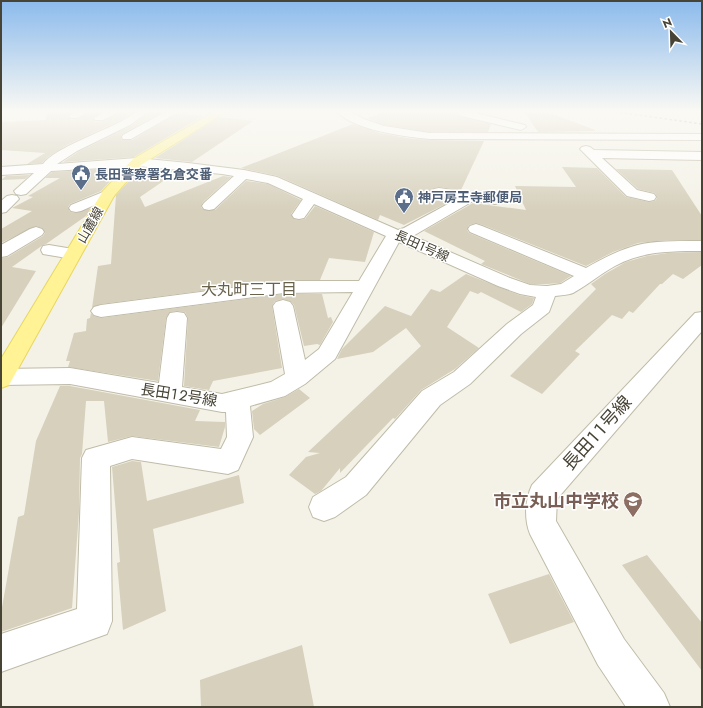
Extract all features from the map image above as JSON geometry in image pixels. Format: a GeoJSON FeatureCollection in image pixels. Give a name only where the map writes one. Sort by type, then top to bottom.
{"type":"FeatureCollection","features":[{"type":"Feature","properties":{"kind":"main road","name":"山麓線"},"geometry":{"type":"LineString","coordinates":[[1,378],[108,194],[137,162],[167,144]]}},
{"type":"Feature","properties":{"kind":"street"},"geometry":{"type":"LineString","coordinates":[[1,209],[47,168],[51,162],[83,144]]}},
{"type":"Feature","properties":{"kind":"street"},"geometry":{"type":"LineString","coordinates":[[581,144],[632,193],[649,197]]}},
{"type":"Feature","properties":{"kind":"street"},"geometry":{"type":"LineString","coordinates":[[74,166],[101,152]]}},
{"type":"Feature","properties":{"kind":"street"},"geometry":{"type":"LineString","coordinates":[[592,154],[702,156]]}},
{"type":"Feature","properties":{"kind":"street","name":"長田1号線"},"geometry":{"type":"LineString","coordinates":[[1,171],[137,162],[244,174],[272,180],[504,282],[528,290],[547,292],[566,289],[589,276],[609,262],[638,250],[677,246],[702,246]]}},
{"type":"Feature","properties":{"kind":"street"},"geometry":{"type":"LineString","coordinates":[[209,206],[244,174]]}},
{"type":"Feature","properties":{"kind":"street"},"geometry":{"type":"LineString","coordinates":[[439,192],[495,200]]}},
{"type":"Feature","properties":{"kind":"street"},"geometry":{"type":"LineString","coordinates":[[76,208],[108,194]]}},
{"type":"Feature","properties":{"kind":"street"},"geometry":{"type":"LineString","coordinates":[[299,215],[311,197]]}},
{"type":"Feature","properties":{"kind":"street"},"geometry":{"type":"LineString","coordinates":[[395,234],[409,232],[470,197]]}},
{"type":"Feature","properties":{"kind":"street"},"geometry":{"type":"LineString","coordinates":[[476,229],[589,276]]}},
{"type":"Feature","properties":{"kind":"street"},"geometry":{"type":"LineString","coordinates":[[8,248],[36,232]]}},
{"type":"Feature","properties":{"kind":"street","name":"長田１２号線"},"geometry":{"type":"LineString","coordinates":[[1,378],[70,376],[222,403],[277,390],[297,378],[328,354],[395,234]]}},
{"type":"Feature","properties":{"kind":"street"},"geometry":{"type":"LineString","coordinates":[[49,250],[73,254]]}},
{"type":"Feature","properties":{"kind":"street"},"geometry":{"type":"LineString","coordinates":[[101,311],[284,287],[365,287]]}},
{"type":"Feature","properties":{"kind":"street"},"geometry":{"type":"LineString","coordinates":[[324,508],[356,486],[431,398],[462,378],[514,330],[542,308],[547,292]]}},
{"type":"Feature","properties":{"kind":"street"},"geometry":{"type":"LineString","coordinates":[[283,306],[297,378]]}},
{"type":"Feature","properties":{"kind":"street"},"geometry":{"type":"LineString","coordinates":[[170,394],[177,318]]}},
{"type":"Feature","properties":{"kind":"street","name":"長田１１号線"},"geometry":{"type":"LineString","coordinates":[[650,707],[612,652],[541,524],[542,494],[702,318]]}},
{"type":"Feature","properties":{"kind":"street"},"geometry":{"type":"LineString","coordinates":[[1,653],[94,621],[96,458],[132,448],[228,462],[240,437],[237,399]]}},
{"type":"Feature","properties":{"kind":"building"},"geometry":{"type":"Polygon","coordinates":[[[1,144],[69,144],[48,157],[42,163],[27,164],[45,153],[1,150],[1,144]]]}},
{"type":"Feature","properties":{"kind":"building"},"geometry":{"type":"Polygon","coordinates":[[[94,144],[156,144],[134,157],[63,162],[94,144]]]}},
{"type":"Feature","properties":{"kind":"building"},"geometry":{"type":"Polygon","coordinates":[[[177,144],[219,144],[192,162],[155,158],[177,144]]]}},
{"type":"Feature","properties":{"kind":"building"},"geometry":{"type":"Polygon","coordinates":[[[302,144],[483,144],[461,190],[439,187],[434,188],[431,191],[434,196],[453,200],[404,225],[380,215],[378,220],[278,176],[241,168],[302,144]]]}},
{"type":"Feature","properties":{"kind":"building"},"geometry":{"type":"Polygon","coordinates":[[[562,167],[597,168],[626,197],[649,202],[655,201],[657,198],[655,193],[638,189],[616,169],[672,170],[702,216],[702,240],[666,240],[638,243],[613,252],[586,266],[483,225],[476,223],[469,225],[467,230],[469,233],[571,276],[560,283],[530,284],[481,264],[485,261],[424,231],[473,203],[526,210],[515,186],[576,187],[562,167]]]}},
{"type":"Feature","properties":{"kind":"building"},"geometry":{"type":"Polygon","coordinates":[[[122,168],[101,191],[70,204],[68,207],[70,212],[76,213],[91,208],[86,216],[12,267],[36,271],[1,328],[1,258],[8,257],[43,236],[45,233],[42,228],[36,226],[1,243],[1,229],[32,211],[12,208],[33,197],[28,196],[60,178],[45,178],[52,172],[122,168]]]}},
{"type":"Feature","properties":{"kind":"building"},"geometry":{"type":"Polygon","coordinates":[[[141,168],[178,171],[140,197],[145,207],[223,176],[231,177],[203,202],[201,207],[204,210],[215,210],[246,181],[268,184],[301,200],[291,214],[294,219],[305,219],[315,206],[374,232],[365,262],[329,258],[320,280],[284,280],[101,304],[92,308],[98,266],[111,264],[116,195],[141,168]]]}},
{"type":"Feature","properties":{"kind":"building"},"geometry":{"type":"Polygon","coordinates":[[[30,175],[25,179],[1,180],[6,176],[30,175]]]}},
{"type":"Feature","properties":{"kind":"building"},"geometry":{"type":"Polygon","coordinates":[[[702,252],[702,265],[683,279],[673,274],[662,284],[660,284],[633,313],[629,311],[622,319],[612,315],[575,351],[580,354],[542,394],[510,376],[596,289],[591,284],[605,274],[626,262],[647,256],[668,253],[702,252]]]}},
{"type":"Feature","properties":{"kind":"building"},"geometry":{"type":"Polygon","coordinates":[[[466,274],[519,295],[534,298],[532,304],[521,312],[481,292],[478,294],[470,291],[447,327],[479,348],[455,369],[421,390],[395,419],[393,418],[340,473],[340,468],[321,491],[315,494],[289,475],[306,457],[320,453],[308,452],[421,346],[406,328],[373,352],[337,359],[342,349],[385,306],[411,316],[431,289],[440,292],[466,274]]]}},
{"type":"Feature","properties":{"kind":"building"},"geometry":{"type":"Polygon","coordinates":[[[284,294],[322,294],[328,318],[331,317],[333,322],[320,345],[304,346],[294,305],[290,301],[283,299],[275,301],[272,306],[282,368],[213,381],[209,390],[184,386],[188,318],[185,312],[177,311],[170,312],[166,318],[158,381],[68,367],[70,361],[66,361],[74,333],[86,331],[87,319],[90,318],[91,313],[94,316],[101,318],[284,294]]]}},
{"type":"Feature","properties":{"kind":"building"},"geometry":{"type":"Polygon","coordinates":[[[60,386],[70,386],[200,410],[195,421],[225,422],[225,427],[219,447],[132,436],[108,442],[104,401],[86,401],[82,454],[80,458],[79,512],[72,608],[1,632],[1,613],[18,517],[24,515],[36,441],[60,386]]]}},
{"type":"Feature","properties":{"kind":"building"},"geometry":{"type":"Polygon","coordinates":[[[299,389],[310,398],[260,435],[254,429],[252,411],[263,404],[285,397],[299,389]]]}},
{"type":"Feature","properties":{"kind":"building"},"geometry":{"type":"Polygon","coordinates":[[[132,461],[141,462],[147,501],[239,475],[244,503],[153,529],[166,611],[123,630],[117,563],[120,562],[112,467],[132,461]]]}},
{"type":"Feature","properties":{"kind":"building"},"geometry":{"type":"Polygon","coordinates":[[[647,555],[702,623],[702,671],[622,565],[647,555]]]}},
{"type":"Feature","properties":{"kind":"building"},"geometry":{"type":"Polygon","coordinates":[[[549,574],[574,622],[510,644],[488,594],[549,574]]]}},
{"type":"Feature","properties":{"kind":"building"},"geometry":{"type":"Polygon","coordinates":[[[302,645],[314,707],[201,707],[200,680],[302,645]]]}},
{"type":"Feature","properties":{"kind":"place","name":"長田警察署名倉交番"},"geometry":{"type":"Point","coordinates":[81,191]}},
{"type":"Feature","properties":{"kind":"place","name":"神戸房王寺郵便局"},"geometry":{"type":"Point","coordinates":[404,214]}},
{"type":"Feature","properties":{"kind":"place","name":"市立丸山中学校"},"geometry":{"type":"Point","coordinates":[633,518]}},
{"type":"Feature","properties":{"kind":"district","name":"大丸町三丁目"},"geometry":{"type":"Point","coordinates":[249,289]}}]}
